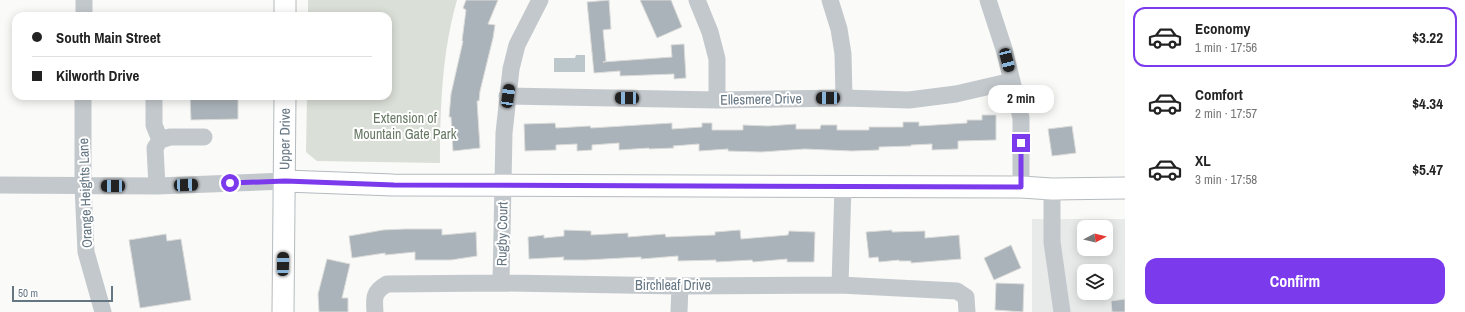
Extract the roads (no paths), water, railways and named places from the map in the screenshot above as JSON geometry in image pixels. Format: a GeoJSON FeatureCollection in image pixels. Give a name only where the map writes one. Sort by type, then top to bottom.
{"type":"FeatureCollection","features":[{"type":"Feature","properties":{"kind":"main road"},"geometry":{"type":"LineString","coordinates":[[285,0],[285,12]]}},
{"type":"Feature","properties":{"kind":"main road","name":"Upper Drive"},"geometry":{"type":"LineString","coordinates":[[283,312],[285,100]]}},
{"type":"Feature","properties":{"kind":"main road"},"geometry":{"type":"LineString","coordinates":[[285,181],[394,185],[1021,187],[1052,189],[1125,188]]}},
{"type":"Feature","properties":{"kind":"street"},"geometry":{"type":"LineString","coordinates":[[84,0],[84,12]]}},
{"type":"Feature","properties":{"kind":"street","name":"Rugby Court"},"geometry":{"type":"LineString","coordinates":[[501,283],[504,133],[511,69],[517,45],[540,0]]}},
{"type":"Feature","properties":{"kind":"street"},"geometry":{"type":"LineString","coordinates":[[696,0],[710,32],[717,59],[717,100]]}},
{"type":"Feature","properties":{"kind":"street"},"geometry":{"type":"LineString","coordinates":[[830,0],[839,29],[843,54],[844,98]]}},
{"type":"Feature","properties":{"kind":"street"},"geometry":{"type":"LineString","coordinates":[[988,0],[1004,49],[1021,118],[1021,187]]}},
{"type":"Feature","properties":{"kind":"street","name":"Ellesmere Drive"},"geometry":{"type":"LineString","coordinates":[[508,96],[717,100],[844,98],[909,100],[956,94],[1012,81]]}},
{"type":"Feature","properties":{"kind":"street","name":"Orange Heights Lane"},"geometry":{"type":"LineString","coordinates":[[83,100],[82,186],[86,252],[103,312]]}},
{"type":"Feature","properties":{"kind":"street"},"geometry":{"type":"LineString","coordinates":[[154,100],[154,125],[160,140]]}},
{"type":"Feature","properties":{"kind":"street"},"geometry":{"type":"LineString","coordinates":[[157,186],[155,148],[160,140],[170,137],[204,137]]}},
{"type":"Feature","properties":{"kind":"street"},"geometry":{"type":"LineString","coordinates":[[0,185],[157,186],[285,181]]}},
{"type":"Feature","properties":{"kind":"street"},"geometry":{"type":"LineString","coordinates":[[840,284],[843,186]]}},
{"type":"Feature","properties":{"kind":"street"},"geometry":{"type":"LineString","coordinates":[[1052,189],[1052,242],[1062,312]]}},
{"type":"Feature","properties":{"kind":"street","name":"Birchleaf Drive"},"geometry":{"type":"LineString","coordinates":[[375,312],[374,296],[379,288],[387,284],[501,283],[680,286],[840,284],[957,290],[967,305]]}},
{"type":"Feature","properties":{"kind":"street"},"geometry":{"type":"LineString","coordinates":[[679,312],[680,286]]}},
{"type":"Feature","properties":{"kind":"park label","name":"Extension of Mountain Gate Park"},"geometry":{"type":"Point","coordinates":[405,126]}}]}
